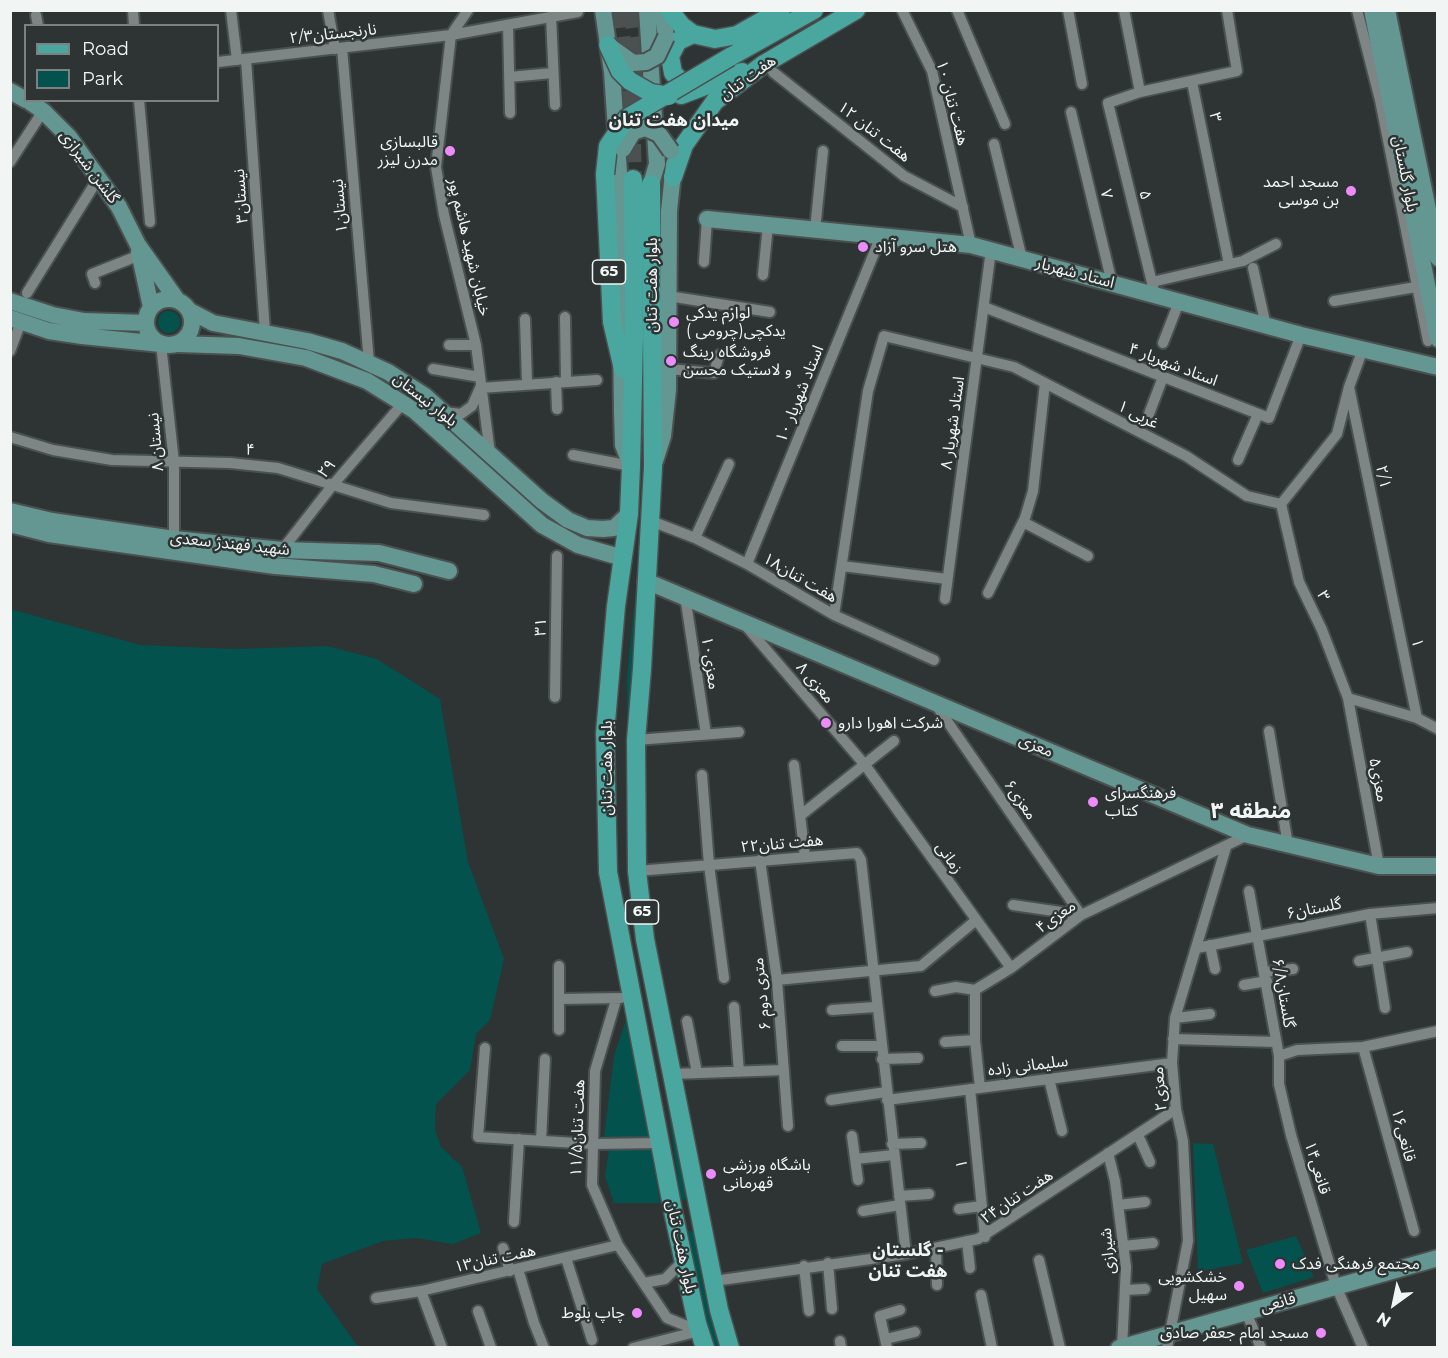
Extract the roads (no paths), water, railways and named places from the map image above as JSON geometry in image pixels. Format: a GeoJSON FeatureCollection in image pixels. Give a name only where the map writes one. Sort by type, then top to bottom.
{"type":"FeatureCollection","features":[{"type":"Feature","properties":{"kind":"main road"},"geometry":{"type":"LineString","coordinates":[[669,10],[682,26],[693,34],[715,39],[737,35],[781,10]]}},
{"type":"Feature","properties":{"kind":"main road","name":"65"},"geometry":{"type":"LineString","coordinates":[[622,369],[612,322],[619,175],[608,146],[627,118],[814,10]]}},
{"type":"Feature","properties":{"kind":"main road","name":"هفت تنان"},"geometry":{"type":"LineString","coordinates":[[673,177],[684,145],[715,101],[856,10]]}},
{"type":"Feature","properties":{"kind":"main road"},"geometry":{"type":"LineString","coordinates":[[693,34],[678,41],[670,56],[673,73],[685,85],[702,88]]}},
{"type":"Feature","properties":{"kind":"main road"},"geometry":{"type":"LineString","coordinates":[[608,45],[620,71],[640,87],[669,96],[768,68]]}},
{"type":"Feature","properties":{"kind":"main road","name":"بلوار هفت تنان"},"geometry":{"type":"LineString","coordinates":[[619,175],[634,338],[628,514],[605,733],[608,872],[625,997],[660,1143],[702,1339]]}},
{"type":"Feature","properties":{"kind":"main road","name":"بلوار هفت تنان"},"geometry":{"type":"LineString","coordinates":[[651,184],[651,521],[636,740],[637,871],[645,939],[699,1210],[730,1347]]}},
{"type":"Feature","properties":{"kind":"main road"},"geometry":{"type":"LineString","coordinates":[[674,1216],[699,1210]]}},
{"type":"Feature","properties":{"kind":"street","name":"۳نیستان"},"geometry":{"type":"LineString","coordinates":[[231,10],[242,59],[265,332]]}},
{"type":"Feature","properties":{"kind":"street","name":"۱نیستان"},"geometry":{"type":"LineString","coordinates":[[328,10],[338,48],[369,362]]}},
{"type":"Feature","properties":{"kind":"street","name":"خیابان شهید هاشم پور"},"geometry":{"type":"LineString","coordinates":[[468,10],[451,35],[436,167],[444,215],[476,345],[490,454]]}},
{"type":"Feature","properties":{"kind":"street"},"geometry":{"type":"LineString","coordinates":[[603,10],[619,175]]}},
{"type":"Feature","properties":{"kind":"street"},"geometry":{"type":"LineString","coordinates":[[647,10],[657,164],[651,184]]}},
{"type":"Feature","properties":{"kind":"street"},"geometry":{"type":"LineString","coordinates":[[608,45],[633,63],[646,62],[657,56],[666,37],[662,10]]}},
{"type":"Feature","properties":{"kind":"street","name":"هفت تنان ۱۰"},"geometry":{"type":"LineString","coordinates":[[902,10],[932,71],[972,245]]}},
{"type":"Feature","properties":{"kind":"street"},"geometry":{"type":"LineString","coordinates":[[957,10],[1005,124]]}},
{"type":"Feature","properties":{"kind":"street"},"geometry":{"type":"LineString","coordinates":[[1068,10],[1082,84]]}},
{"type":"Feature","properties":{"kind":"street"},"geometry":{"type":"LineString","coordinates":[[1124,10],[1140,92],[1237,72],[1239,67],[1227,10]]}},
{"type":"Feature","properties":{"kind":"street"},"geometry":{"type":"LineString","coordinates":[[1357,10],[1384,98],[1416,287],[1433,340]]}},
{"type":"Feature","properties":{"kind":"street","name":"بلوار گلستان"},"geometry":{"type":"LineString","coordinates":[[1372,10],[1384,98],[1432,256]]}},
{"type":"Feature","properties":{"kind":"street","name":"بلوار گلستان"},"geometry":{"type":"LineString","coordinates":[[1387,10],[1431,194],[1433,340]]}},
{"type":"Feature","properties":{"kind":"street"},"geometry":{"type":"LineString","coordinates":[[510,113],[508,25],[578,12]]}},
{"type":"Feature","properties":{"kind":"street"},"geometry":{"type":"LineString","coordinates":[[551,16],[555,105]]}},
{"type":"Feature","properties":{"kind":"street","name":"۲/۳نارنجستان"},"geometry":{"type":"LineString","coordinates":[[219,62],[451,35],[508,25]]}},
{"type":"Feature","properties":{"kind":"street","name":"هفت تنان ۱۲"},"geometry":{"type":"LineString","coordinates":[[768,68],[904,176],[963,207]]}},
{"type":"Feature","properties":{"kind":"street"},"geometry":{"type":"LineString","coordinates":[[509,77],[553,73]]}},
{"type":"Feature","properties":{"kind":"street","name":"۳"},"geometry":{"type":"LineString","coordinates":[[1192,82],[1229,264]]}},
{"type":"Feature","properties":{"kind":"street","name":"۵"},"geometry":{"type":"LineString","coordinates":[[1140,92],[1107,103],[1153,288]]}},
{"type":"Feature","properties":{"kind":"street","name":"گلشن شیرازی"},"geometry":{"type":"LineString","coordinates":[[31,102],[69,137],[119,207],[139,250],[184,306]]}},
{"type":"Feature","properties":{"kind":"street"},"geometry":{"type":"LineString","coordinates":[[139,102],[150,222]]}},
{"type":"Feature","properties":{"kind":"street"},"geometry":{"type":"LineString","coordinates":[[10,162],[43,111]]}},
{"type":"Feature","properties":{"kind":"street","name":"۷"},"geometry":{"type":"LineString","coordinates":[[1071,112],[1112,283]]}},
{"type":"Feature","properties":{"kind":"street"},"geometry":{"type":"LineString","coordinates":[[619,175],[623,149],[633,132],[645,128],[659,134],[671,151],[673,177]]}},
{"type":"Feature","properties":{"kind":"street"},"geometry":{"type":"LineString","coordinates":[[994,144],[1022,259]]}},
{"type":"Feature","properties":{"kind":"street"},"geometry":{"type":"LineString","coordinates":[[815,230],[823,151]]}},
{"type":"Feature","properties":{"kind":"street"},"geometry":{"type":"LineString","coordinates":[[27,293],[99,177]]}},
{"type":"Feature","properties":{"kind":"street","name":"65"},"geometry":{"type":"LineString","coordinates":[[652,467],[663,436],[668,369],[669,211],[673,177]]}},
{"type":"Feature","properties":{"kind":"street"},"geometry":{"type":"LineString","coordinates":[[704,262],[706,219]]}},
{"type":"Feature","properties":{"kind":"street","name":"استاد شهریار"},"geometry":{"type":"LineString","coordinates":[[706,219],[972,245],[1112,283],[1153,288],[1179,302],[1301,335],[1437,367]]}},
{"type":"Feature","properties":{"kind":"street"},"geometry":{"type":"LineString","coordinates":[[763,275],[768,225]]}},
{"type":"Feature","properties":{"kind":"street","name":"استاد شهریار ۱۰"},"geometry":{"type":"LineString","coordinates":[[747,564],[881,236]]}},
{"type":"Feature","properties":{"kind":"street"},"geometry":{"type":"LineString","coordinates":[[1153,288],[1244,261],[1276,244]]}},
{"type":"Feature","properties":{"kind":"street"},"geometry":{"type":"LineString","coordinates":[[95,283],[92,274],[139,250]]}},
{"type":"Feature","properties":{"kind":"street","name":"گلشن شیرازی"},"geometry":{"type":"LineString","coordinates":[[139,250],[148,315]]}},
{"type":"Feature","properties":{"kind":"street","name":"استاد شهریار ۸"},"geometry":{"type":"LineString","coordinates":[[945,599],[991,250]]}},
{"type":"Feature","properties":{"kind":"street"},"geometry":{"type":"LineString","coordinates":[[1253,268],[1266,326]]}},
{"type":"Feature","properties":{"kind":"street"},"geometry":{"type":"LineString","coordinates":[[1334,302],[1416,287]]}},
{"type":"Feature","properties":{"kind":"street"},"geometry":{"type":"LineString","coordinates":[[668,296],[770,312]]}},
{"type":"Feature","properties":{"kind":"street"},"geometry":{"type":"LineString","coordinates":[[10,301],[53,315],[84,321],[148,315],[163,299],[184,306],[192,326],[189,334],[178,344],[161,344],[82,336],[16,320],[10,351]]}},
{"type":"Feature","properties":{"kind":"street"},"geometry":{"type":"LineString","coordinates":[[1163,343],[1179,302]]}},
{"type":"Feature","properties":{"kind":"street","name":"بلوار نیستان"},"geometry":{"type":"LineString","coordinates":[[184,306],[213,323],[307,340],[369,362],[403,381],[444,412],[542,501],[568,520],[587,528],[603,529]]}},
{"type":"Feature","properties":{"kind":"street","name":"استاد شهریار ۴"},"geometry":{"type":"LineString","coordinates":[[984,307],[1258,414]]}},
{"type":"Feature","properties":{"kind":"street"},"geometry":{"type":"LineString","coordinates":[[148,315],[150,336],[161,344]]}},
{"type":"Feature","properties":{"kind":"street"},"geometry":{"type":"LineString","coordinates":[[557,410],[565,317]]}},
{"type":"Feature","properties":{"kind":"street"},"geometry":{"type":"LineString","coordinates":[[525,319],[528,383]]}},
{"type":"Feature","properties":{"kind":"street"},"geometry":{"type":"LineString","coordinates":[[1238,460],[1258,414],[1269,418],[1301,335]]}},
{"type":"Feature","properties":{"kind":"street","name":"۱ غربی"},"geometry":{"type":"LineString","coordinates":[[842,566],[868,392],[884,336],[1014,367],[1186,456],[1247,496],[1281,504]]}},
{"type":"Feature","properties":{"kind":"street","name":"نیستان ۸"},"geometry":{"type":"LineString","coordinates":[[161,344],[174,462],[174,545]]}},
{"type":"Feature","properties":{"kind":"street","name":"بلوار نیستان"},"geometry":{"type":"LineString","coordinates":[[178,344],[239,346],[306,358],[367,381],[415,411],[542,525],[578,545],[623,558]]}},
{"type":"Feature","properties":{"kind":"street"},"geometry":{"type":"LineString","coordinates":[[449,345],[476,345]]}},
{"type":"Feature","properties":{"kind":"street"},"geometry":{"type":"LineString","coordinates":[[1281,504],[1337,434],[1349,387],[1363,350]]}},
{"type":"Feature","properties":{"kind":"street"},"geometry":{"type":"LineString","coordinates":[[668,369],[714,373],[719,355]]}},
{"type":"Feature","properties":{"kind":"street"},"geometry":{"type":"LineString","coordinates":[[433,369],[480,382],[528,383],[597,380]]}},
{"type":"Feature","properties":{"kind":"street","name":"65"},"geometry":{"type":"LineString","coordinates":[[622,369],[623,445],[631,466]]}},
{"type":"Feature","properties":{"kind":"street"},"geometry":{"type":"LineString","coordinates":[[1149,414],[1163,377]]}},
{"type":"Feature","properties":{"kind":"street"},"geometry":{"type":"LineString","coordinates":[[444,412],[461,414],[471,406],[480,382]]}},
{"type":"Feature","properties":{"kind":"street"},"geometry":{"type":"LineString","coordinates":[[988,593],[1023,522],[1033,490],[1045,383]]}},
{"type":"Feature","properties":{"kind":"street","name":"۲/۱"},"geometry":{"type":"LineString","coordinates":[[1349,387],[1388,574]]}},
{"type":"Feature","properties":{"kind":"street","name":"۲۹"},"geometry":{"type":"LineString","coordinates":[[282,550],[332,486],[398,409]]}},
{"type":"Feature","properties":{"kind":"street","name":"۴"},"geometry":{"type":"LineString","coordinates":[[10,437],[53,450],[112,460],[230,463],[278,468],[391,503],[484,515]]}},
{"type":"Feature","properties":{"kind":"street"},"geometry":{"type":"LineString","coordinates":[[573,455],[631,466]]}},
{"type":"Feature","properties":{"kind":"street"},"geometry":{"type":"LineString","coordinates":[[695,538],[729,464]]}},
{"type":"Feature","properties":{"kind":"street","name":"۳"},"geometry":{"type":"LineString","coordinates":[[1281,504],[1299,582],[1322,630],[1348,698]]}},
{"type":"Feature","properties":{"kind":"street","name":"شهید فهندژ سعدی"},"geometry":{"type":"LineString","coordinates":[[10,511],[275,566],[374,574],[414,584]]}},
{"type":"Feature","properties":{"kind":"street"},"geometry":{"type":"LineString","coordinates":[[603,529],[614,528],[628,514]]}},
{"type":"Feature","properties":{"kind":"street","name":"هفت تنان۱۸"},"geometry":{"type":"LineString","coordinates":[[651,521],[695,538],[747,564],[834,615],[934,660]]}},
{"type":"Feature","properties":{"kind":"street"},"geometry":{"type":"LineString","coordinates":[[1023,522],[1088,556]]}},
{"type":"Feature","properties":{"kind":"street","name":"شهید فهندژ سعدی"},"geometry":{"type":"LineString","coordinates":[[10,524],[49,534],[174,545],[380,553],[449,571]]}},
{"type":"Feature","properties":{"kind":"street"},"geometry":{"type":"LineString","coordinates":[[597,550],[614,544],[612,534],[603,529]]}},
{"type":"Feature","properties":{"kind":"street","name":"۳۱"},"geometry":{"type":"LineString","coordinates":[[555,697],[557,556]]}},
{"type":"Feature","properties":{"kind":"street"},"geometry":{"type":"LineString","coordinates":[[834,615],[842,566],[947,579]]}},
{"type":"Feature","properties":{"kind":"street","name":"۱"},"geometry":{"type":"LineString","coordinates":[[1388,574],[1418,718]]}},
{"type":"Feature","properties":{"kind":"street","name":"معزی"},"geometry":{"type":"LineString","coordinates":[[646,581],[1248,835],[1379,866],[1437,866]]}},
{"type":"Feature","properties":{"kind":"street","name":"۱۰معزی"},"geometry":{"type":"LineString","coordinates":[[686,596],[706,734]]}},
{"type":"Feature","properties":{"kind":"street","name":"معزی ۸"},"geometry":{"type":"LineString","coordinates":[[741,621],[865,765]]}},
{"type":"Feature","properties":{"kind":"street"},"geometry":{"type":"LineString","coordinates":[[1348,698],[1418,718],[1437,729]]}},
{"type":"Feature","properties":{"kind":"street","name":"۵معزی"},"geometry":{"type":"LineString","coordinates":[[1348,698],[1379,866]]}},
{"type":"Feature","properties":{"kind":"street","name":"۶معزی"},"geometry":{"type":"LineString","coordinates":[[934,702],[1081,915]]}},
{"type":"Feature","properties":{"kind":"street"},"geometry":{"type":"LineString","coordinates":[[1269,731],[1288,845]]}},
{"type":"Feature","properties":{"kind":"street"},"geometry":{"type":"LineString","coordinates":[[636,740],[739,732]]}},
{"type":"Feature","properties":{"kind":"street"},"geometry":{"type":"LineString","coordinates":[[801,815],[894,741]]}},
{"type":"Feature","properties":{"kind":"street"},"geometry":{"type":"LineString","coordinates":[[794,765],[805,856]]}},
{"type":"Feature","properties":{"kind":"street","name":"زمانی"},"geometry":{"type":"LineString","coordinates":[[865,765],[1011,968]]}},
{"type":"Feature","properties":{"kind":"street"},"geometry":{"type":"LineString","coordinates":[[702,775],[709,865],[724,978]]}},
{"type":"Feature","properties":{"kind":"street","name":"۴معزی"},"geometry":{"type":"LineString","coordinates":[[975,990],[1011,968],[1081,915],[1226,848],[1248,835]]}},
{"type":"Feature","properties":{"kind":"street","name":"۲معزی"},"geometry":{"type":"LineString","coordinates":[[1169,1340],[1188,1240],[1183,1141],[1176,1109],[1172,1063],[1175,1018],[1226,848]]}},
{"type":"Feature","properties":{"kind":"street","name":"۲۲هفت تنان"},"geometry":{"type":"LineString","coordinates":[[637,871],[857,853],[861,860],[873,971]]}},
{"type":"Feature","properties":{"kind":"street","name":"۶ متری دوم"},"geometry":{"type":"LineString","coordinates":[[760,860],[777,980],[788,1126]]}},
{"type":"Feature","properties":{"kind":"street","name":"۶/۸گلستان"},"geometry":{"type":"LineString","coordinates":[[1249,891],[1279,1056]]}},
{"type":"Feature","properties":{"kind":"street"},"geometry":{"type":"LineString","coordinates":[[1013,905],[1081,915]]}},
{"type":"Feature","properties":{"kind":"street","name":"گلستان۶"},"geometry":{"type":"LineString","coordinates":[[1197,948],[1370,914],[1437,908]]}},
{"type":"Feature","properties":{"kind":"street"},"geometry":{"type":"LineString","coordinates":[[1370,914],[1385,1008]]}},
{"type":"Feature","properties":{"kind":"street"},"geometry":{"type":"LineString","coordinates":[[777,980],[921,966],[975,921]]}},
{"type":"Feature","properties":{"kind":"street"},"geometry":{"type":"LineString","coordinates":[[1210,945],[1215,969]]}},
{"type":"Feature","properties":{"kind":"street"},"geometry":{"type":"LineString","coordinates":[[1359,962],[1407,952]]}},
{"type":"Feature","properties":{"kind":"street"},"geometry":{"type":"LineString","coordinates":[[559,966],[559,1030]]}},
{"type":"Feature","properties":{"kind":"street"},"geometry":{"type":"LineString","coordinates":[[1244,985],[1293,969]]}},
{"type":"Feature","properties":{"kind":"street"},"geometry":{"type":"LineString","coordinates":[[873,971],[906,1254]]}},
{"type":"Feature","properties":{"kind":"street"},"geometry":{"type":"LineString","coordinates":[[935,991],[957,987],[975,990],[975,1088]]}},
{"type":"Feature","properties":{"kind":"street"},"geometry":{"type":"LineString","coordinates":[[559,999],[625,997]]}},
{"type":"Feature","properties":{"kind":"street","name":"۱۱/۵هفت تنان"},"geometry":{"type":"LineString","coordinates":[[625,997],[595,1071],[592,1185],[618,1245],[644,1283]]}},
{"type":"Feature","properties":{"kind":"street"},"geometry":{"type":"LineString","coordinates":[[832,1010],[876,1007]]}},
{"type":"Feature","properties":{"kind":"street"},"geometry":{"type":"LineString","coordinates":[[734,1008],[739,1072]]}},
{"type":"Feature","properties":{"kind":"street"},"geometry":{"type":"LineString","coordinates":[[1175,1018],[1210,1014]]}},
{"type":"Feature","properties":{"kind":"street"},"geometry":{"type":"LineString","coordinates":[[687,1021],[697,1073]]}},
{"type":"Feature","properties":{"kind":"street"},"geometry":{"type":"LineString","coordinates":[[1279,1056],[1297,1050],[1363,1047],[1437,1031]]}},
{"type":"Feature","properties":{"kind":"street"},"geometry":{"type":"LineString","coordinates":[[1173,1039],[1276,1042]]}},
{"type":"Feature","properties":{"kind":"street"},"geometry":{"type":"LineString","coordinates":[[945,1042],[975,1040]]}},
{"type":"Feature","properties":{"kind":"street"},"geometry":{"type":"LineString","coordinates":[[842,1046],[880,1046]]}},
{"type":"Feature","properties":{"kind":"street","name":"۱۶قانعی"},"geometry":{"type":"LineString","coordinates":[[1363,1047],[1414,1231]]}},
{"type":"Feature","properties":{"kind":"street"},"geometry":{"type":"LineString","coordinates":[[485,1048],[478,1137],[593,1144],[660,1143]]}},
{"type":"Feature","properties":{"kind":"street","name":"۱۴قانعی"},"geometry":{"type":"LineString","coordinates":[[1279,1056],[1279,1084],[1291,1135],[1336,1286],[1364,1347]]}},
{"type":"Feature","properties":{"kind":"street"},"geometry":{"type":"LineString","coordinates":[[882,1059],[918,1058]]}},
{"type":"Feature","properties":{"kind":"street"},"geometry":{"type":"LineString","coordinates":[[541,1141],[545,1059]]}},
{"type":"Feature","properties":{"kind":"street","name":"سلیمانی زاده"},"geometry":{"type":"LineString","coordinates":[[831,1100],[975,1088],[1172,1063]]}},
{"type":"Feature","properties":{"kind":"street"},"geometry":{"type":"LineString","coordinates":[[672,1074],[784,1070]]}},
{"type":"Feature","properties":{"kind":"street"},"geometry":{"type":"LineString","coordinates":[[1049,1079],[1062,1131]]}},
{"type":"Feature","properties":{"kind":"street","name":"۱"},"geometry":{"type":"LineString","coordinates":[[975,1088],[985,1237]]}},
{"type":"Feature","properties":{"kind":"street","name":"هفت تنان۲۴"},"geometry":{"type":"LineString","coordinates":[[714,1281],[804,1266],[906,1254],[985,1237],[1176,1109]]}},
{"type":"Feature","properties":{"kind":"street"},"geometry":{"type":"LineString","coordinates":[[1138,1135],[1150,1162]]}},
{"type":"Feature","properties":{"kind":"street"},"geometry":{"type":"LineString","coordinates":[[852,1136],[858,1180]]}},
{"type":"Feature","properties":{"kind":"street"},"geometry":{"type":"LineString","coordinates":[[514,1222],[519,1139]]}},
{"type":"Feature","properties":{"kind":"street"},"geometry":{"type":"LineString","coordinates":[[855,1159],[921,1143]]}},
{"type":"Feature","properties":{"kind":"street","name":"شیرازی"},"geometry":{"type":"LineString","coordinates":[[1108,1153],[1123,1246],[1125,1290],[1121,1347]]}},
{"type":"Feature","properties":{"kind":"street"},"geometry":{"type":"LineString","coordinates":[[863,1211],[929,1194]]}},
{"type":"Feature","properties":{"kind":"street"},"geometry":{"type":"LineString","coordinates":[[1118,1205],[1145,1202]]}},
{"type":"Feature","properties":{"kind":"street"},"geometry":{"type":"LineString","coordinates":[[959,1209],[982,1206]]}},
{"type":"Feature","properties":{"kind":"street"},"geometry":{"type":"LineString","coordinates":[[967,1241],[970,1268]]}},
{"type":"Feature","properties":{"kind":"street"},"geometry":{"type":"LineString","coordinates":[[1123,1246],[1153,1243]]}},
{"type":"Feature","properties":{"kind":"street","name":"۱۳هفت تنان"},"geometry":{"type":"LineString","coordinates":[[376,1298],[421,1291],[618,1245]]}},
{"type":"Feature","properties":{"kind":"street"},"geometry":{"type":"LineString","coordinates":[[503,1248],[544,1347]]}},
{"type":"Feature","properties":{"kind":"street"},"geometry":{"type":"LineString","coordinates":[[936,1248],[937,1284]]}},
{"type":"Feature","properties":{"kind":"street"},"geometry":{"type":"LineString","coordinates":[[566,1258],[592,1340]]}},
{"type":"Feature","properties":{"kind":"street","name":"قانعی"},"geometry":{"type":"LineString","coordinates":[[1121,1347],[1169,1340],[1246,1312],[1437,1258]]}},
{"type":"Feature","properties":{"kind":"street"},"geometry":{"type":"LineString","coordinates":[[684,1260],[665,1279],[644,1283],[667,1318],[702,1339]]}},
{"type":"Feature","properties":{"kind":"street"},"geometry":{"type":"LineString","coordinates":[[1039,1260],[1060,1347]]}},
{"type":"Feature","properties":{"kind":"street"},"geometry":{"type":"LineString","coordinates":[[828,1263],[832,1309]]}},
{"type":"Feature","properties":{"kind":"street"},"geometry":{"type":"LineString","coordinates":[[804,1266],[809,1311]]}},
{"type":"Feature","properties":{"kind":"street"},"geometry":{"type":"LineString","coordinates":[[1125,1290],[1145,1289]]}},
{"type":"Feature","properties":{"kind":"street"},"geometry":{"type":"LineString","coordinates":[[421,1291],[442,1346]]}},
{"type":"Feature","properties":{"kind":"street"},"geometry":{"type":"LineString","coordinates":[[981,1295],[992,1347]]}},
{"type":"Feature","properties":{"kind":"street"},"geometry":{"type":"LineString","coordinates":[[900,1310],[880,1316],[885,1345],[915,1332]]}},
{"type":"Feature","properties":{"kind":"street"},"geometry":{"type":"LineString","coordinates":[[478,1311],[491,1347]]}},
{"type":"Feature","properties":{"kind":"street"},"geometry":{"type":"LineString","coordinates":[[1246,1312],[1261,1347]]}},
{"type":"Feature","properties":{"kind":"street"},"geometry":{"type":"LineString","coordinates":[[633,1347],[702,1339]]}},
{"type":"Feature","properties":{"kind":"tunnel"},"geometry":{"type":"LineString","coordinates":[[618,10],[631,112],[633,179]]}},
{"type":"Feature","properties":{"kind":"tunnel"},"geometry":{"type":"LineString","coordinates":[[632,10],[645,102]]}},
{"type":"Feature","properties":{"kind":"place","name":"قالبسازی مدرن لیزر"},"geometry":{"type":"Point","coordinates":[450,151]}},
{"type":"Feature","properties":{"kind":"place","name":"مسجد احمد بن موسی"},"geometry":{"type":"Point","coordinates":[1351,191]}},
{"type":"Feature","properties":{"kind":"place","name":"هتل سرو آزاد"},"geometry":{"type":"Point","coordinates":[863,247]}},
{"type":"Feature","properties":{"kind":"place","name":"لوازم یدکی یدکچی(چرومی )"},"geometry":{"type":"Point","coordinates":[674,322]}},
{"type":"Feature","properties":{"kind":"place","name":"فروشگاه رینگ و لاستیک محسن"},"geometry":{"type":"Point","coordinates":[671,361]}},
{"type":"Feature","properties":{"kind":"place","name":"شرکت اهورا دارو"},"geometry":{"type":"Point","coordinates":[826,723]}},
{"type":"Feature","properties":{"kind":"place","name":"فرهنگسرای کتاب"},"geometry":{"type":"Point","coordinates":[1093,802]}},
{"type":"Feature","properties":{"kind":"place","name":"باشگاه ورزشی قهرمانی"},"geometry":{"type":"Point","coordinates":[711,1174]}},
{"type":"Feature","properties":{"kind":"place","name":"مجتمع فرهنگی فدک"},"geometry":{"type":"Point","coordinates":[1280,1264]}},
{"type":"Feature","properties":{"kind":"place","name":"خشکشویی سهیل"},"geometry":{"type":"Point","coordinates":[1239,1286]}},
{"type":"Feature","properties":{"kind":"place","name":"چاپ بلوط"},"geometry":{"type":"Point","coordinates":[637,1313]}},
{"type":"Feature","properties":{"kind":"place","name":"مسجد امام جعفر صادق"},"geometry":{"type":"Point","coordinates":[1321,1333]}},
{"type":"Feature","properties":{"kind":"district","name":"میدان هفت تنان"},"geometry":{"type":"Point","coordinates":[674,121]}},
{"type":"Feature","properties":{"kind":"district","name":"منطقه ۳"},"geometry":{"type":"Point","coordinates":[1251,812]}},
{"type":"Feature","properties":{"kind":"district","name":"گلستان - هفت تنان"},"geometry":{"type":"Point","coordinates":[908,1261]}}]}
